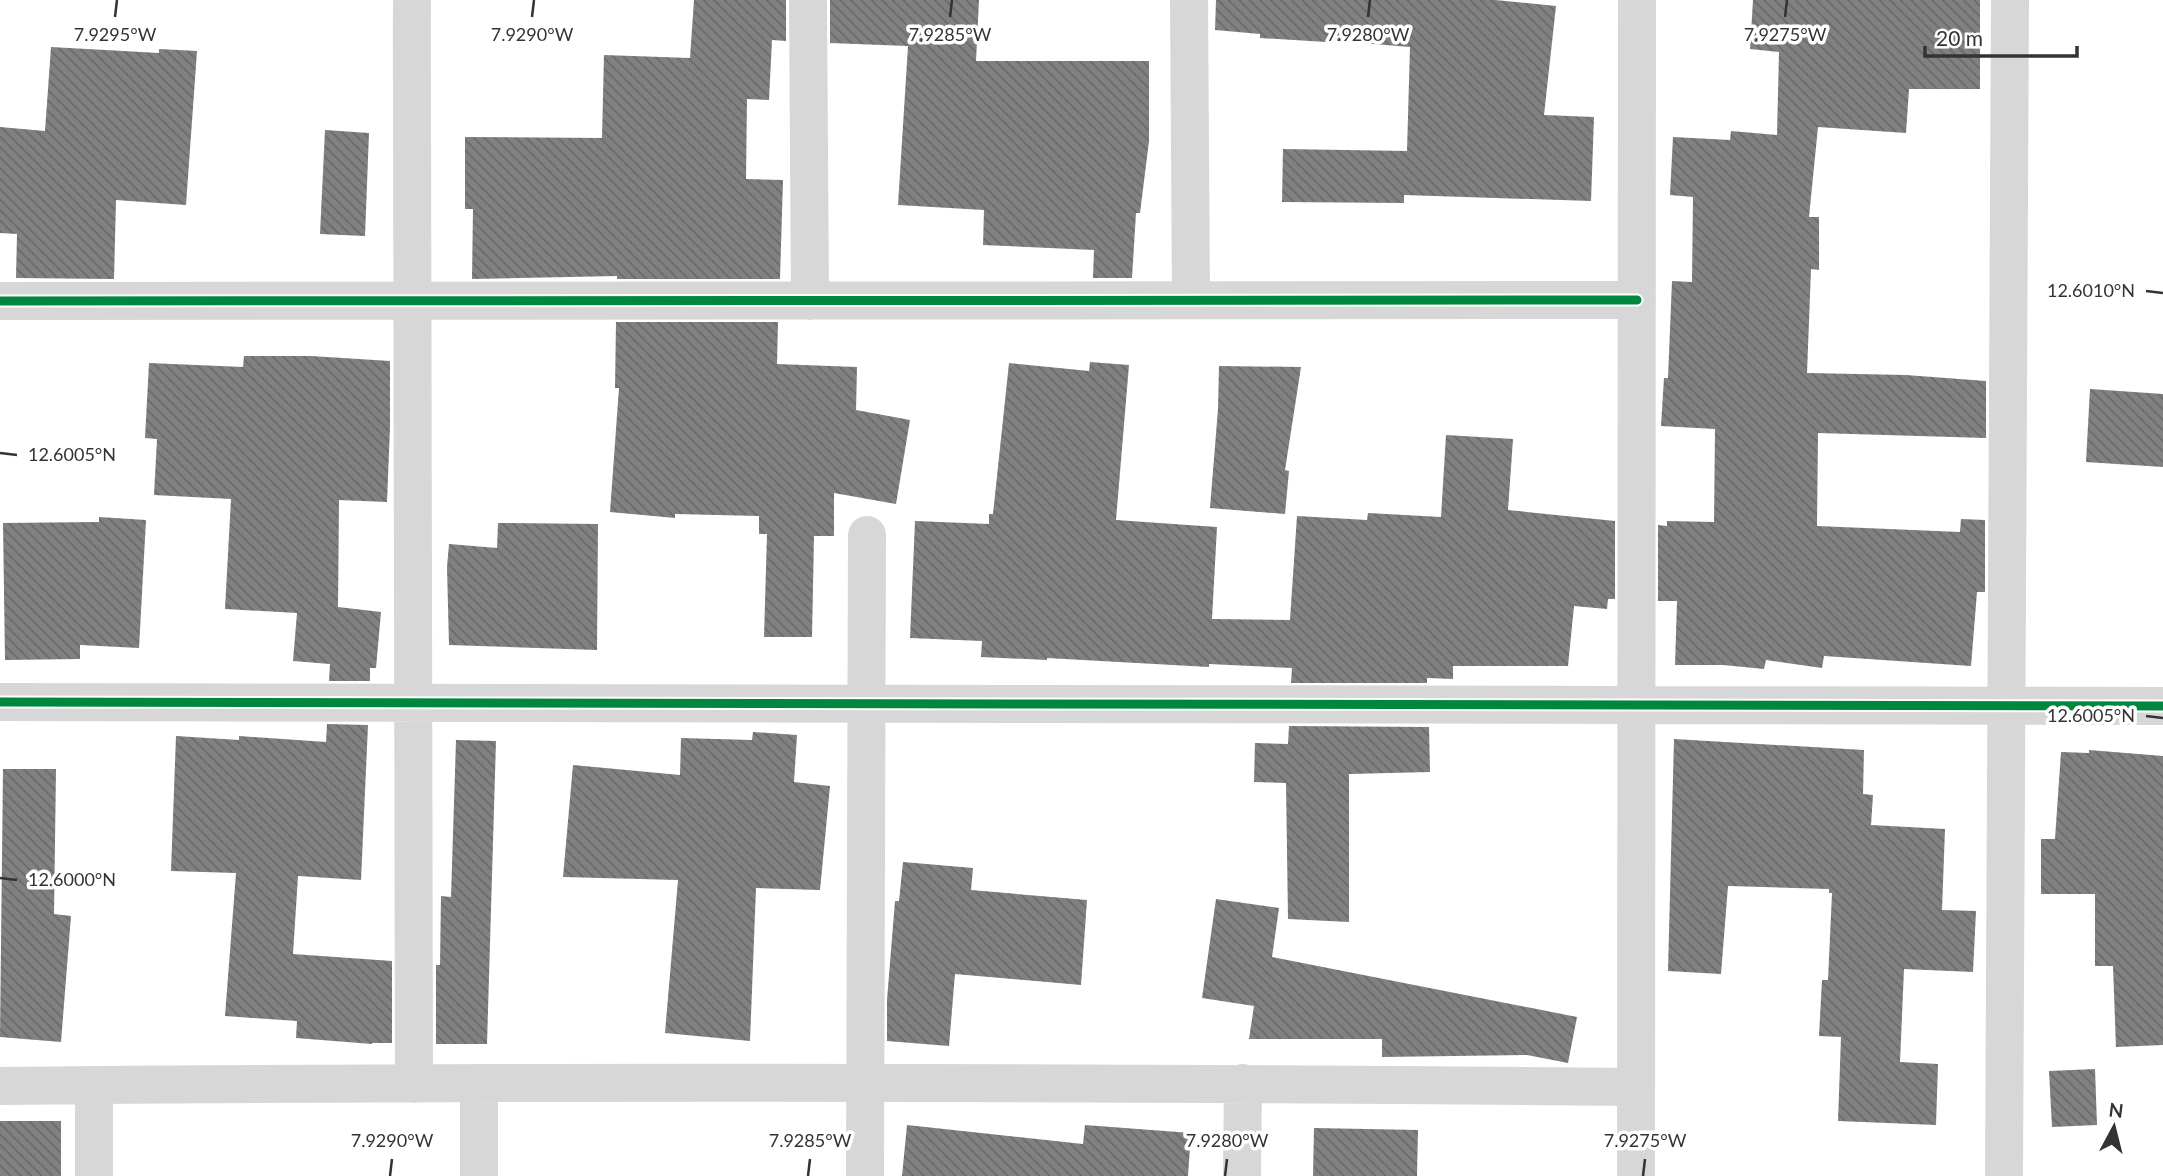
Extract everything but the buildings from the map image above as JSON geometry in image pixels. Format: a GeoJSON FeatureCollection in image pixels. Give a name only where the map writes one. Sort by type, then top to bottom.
{"type":"FeatureCollection","features":[{"type":"Feature","properties":{"kind":"street"},"geometry":{"type":"LineString","coordinates":[[412,0],[414,1084]]}},
{"type":"Feature","properties":{"kind":"street"},"geometry":{"type":"LineString","coordinates":[[808,0],[810,301]]}},
{"type":"Feature","properties":{"kind":"street"},"geometry":{"type":"LineString","coordinates":[[1189,0],[1191,300]]}},
{"type":"Feature","properties":{"kind":"street"},"geometry":{"type":"LineString","coordinates":[[1636,1176],[1637,0]]}},
{"type":"Feature","properties":{"kind":"street"},"geometry":{"type":"LineString","coordinates":[[2004,1176],[2010,0]]}},
{"type":"Feature","properties":{"kind":"street"},"geometry":{"type":"LineString","coordinates":[[0,301],[1637,300]]}},
{"type":"Feature","properties":{"kind":"street"},"geometry":{"type":"LineString","coordinates":[[865,1176],[867,535]]}},
{"type":"Feature","properties":{"kind":"street"},"geometry":{"type":"LineString","coordinates":[[0,702],[2163,706]]}},
{"type":"Feature","properties":{"kind":"street"},"geometry":{"type":"LineString","coordinates":[[479,1083],[479,1176]]}},
{"type":"Feature","properties":{"kind":"street"},"geometry":{"type":"LineString","coordinates":[[0,1086],[1243,1083],[1636,1087]]}},
{"type":"Feature","properties":{"kind":"street"},"geometry":{"type":"LineString","coordinates":[[1242,1176],[1243,1083]]}},
{"type":"Feature","properties":{"kind":"street"},"geometry":{"type":"LineString","coordinates":[[94,1085],[94,1176]]}},
{"type":"Feature","properties":{"kind":"cycle path"},"geometry":{"type":"LineString","coordinates":[[0,301],[1637,300]]}},
{"type":"Feature","properties":{"kind":"cycle path"},"geometry":{"type":"LineString","coordinates":[[0,702],[2163,706]]}}]}
